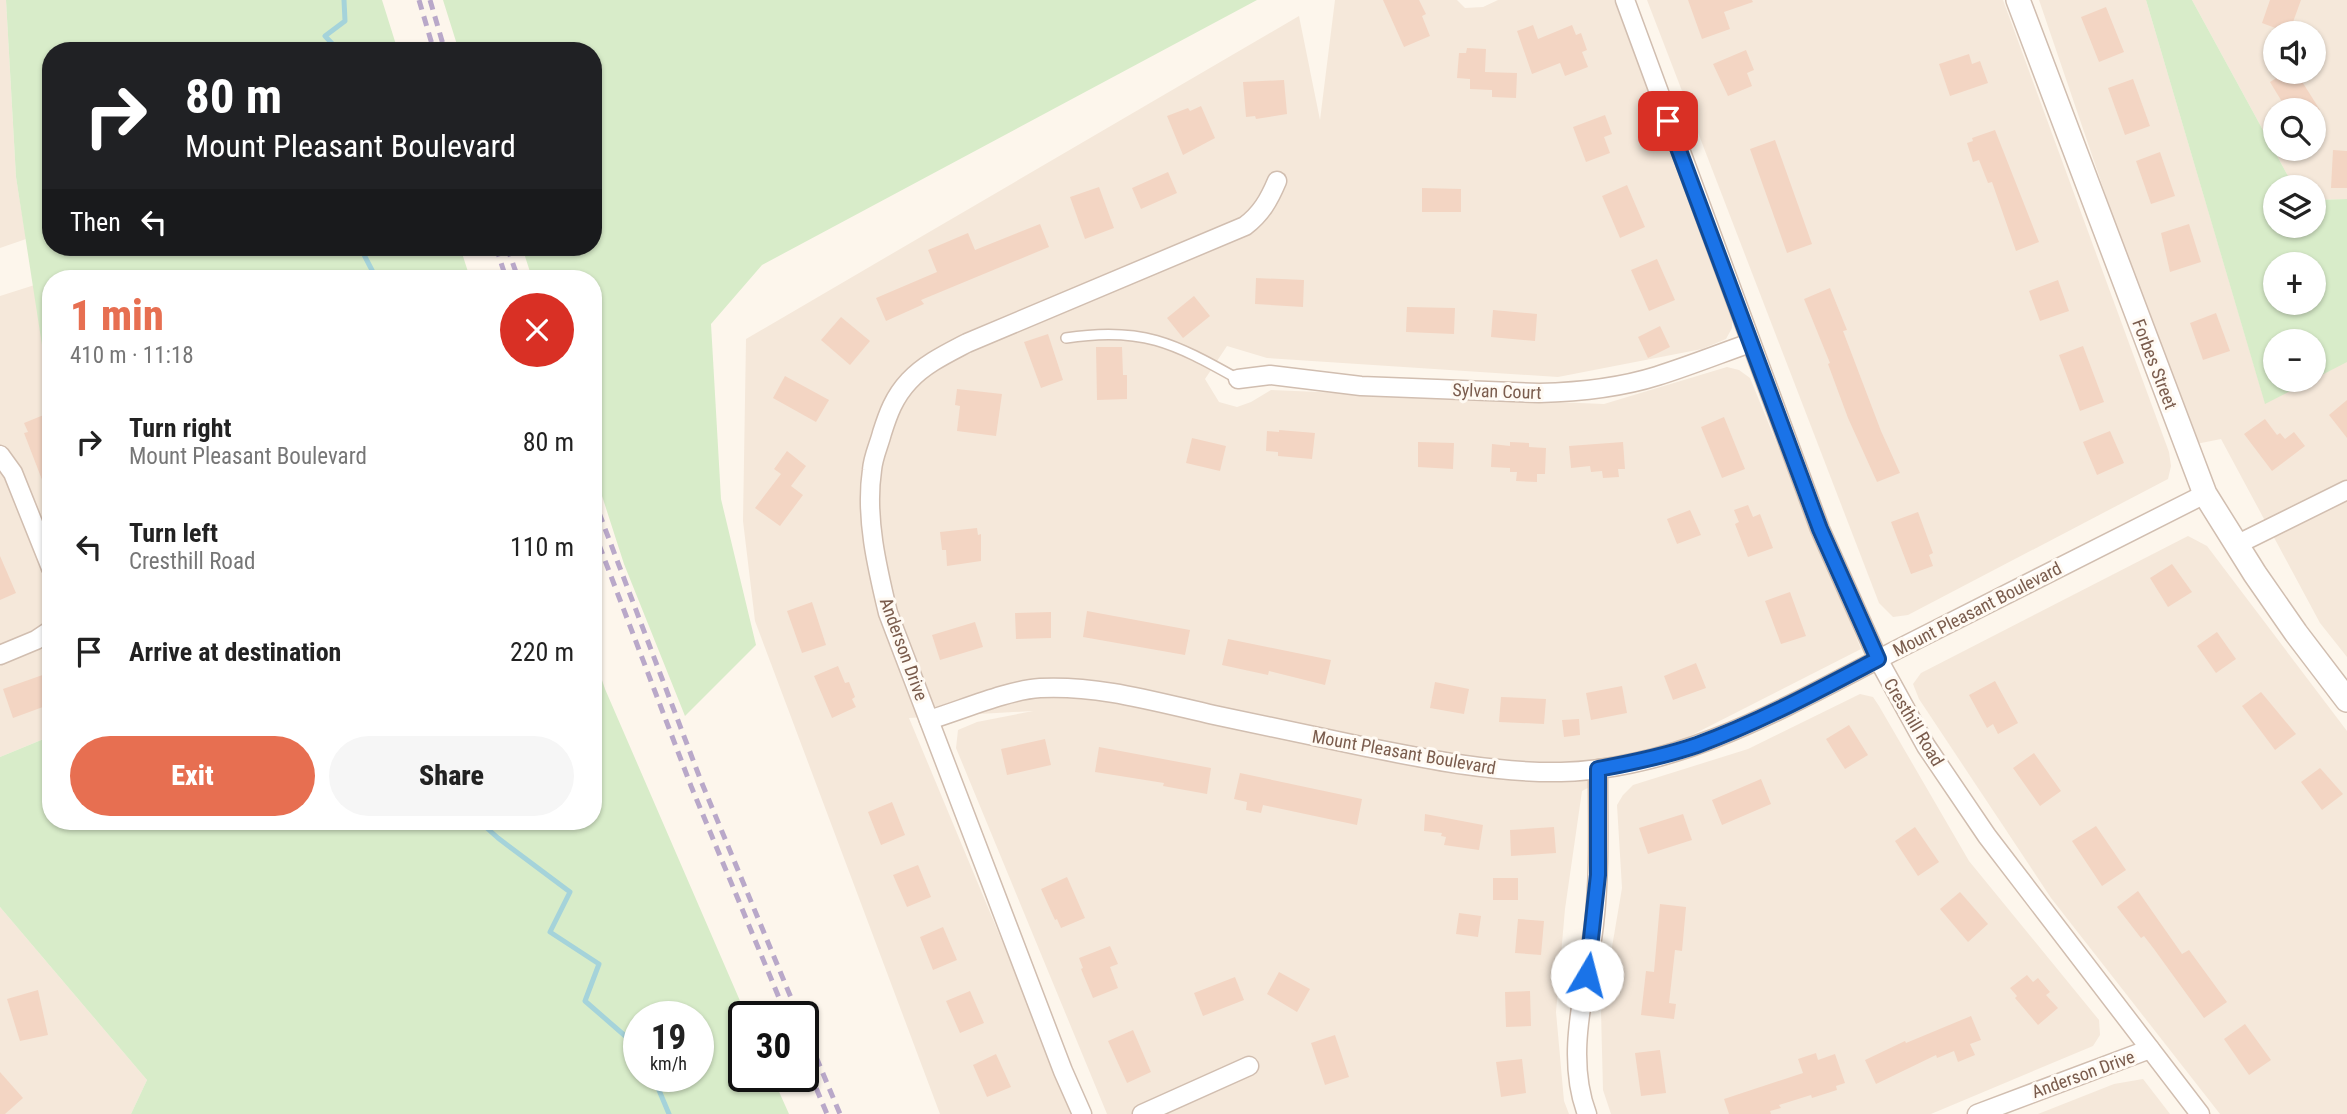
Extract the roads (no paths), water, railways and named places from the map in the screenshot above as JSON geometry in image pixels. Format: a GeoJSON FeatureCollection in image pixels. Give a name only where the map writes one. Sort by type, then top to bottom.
{"type":"FeatureCollection","features":[{"type":"Feature","properties":{"kind":"street","name":"Cresthill Road"},"geometry":{"type":"LineString","coordinates":[[1625,0],[1820,529],[1878,659],[1926,746],[1987,836],[2200,1114]]}},
{"type":"Feature","properties":{"kind":"street","name":"Forbes Street"},"geometry":{"type":"LineString","coordinates":[[2018,0],[2205,494],[2295,633],[2347,700]]}},
{"type":"Feature","properties":{"kind":"street","name":"Anderson Drive"},"geometry":{"type":"LineString","coordinates":[[1082,1114],[1063,1071],[888,613],[878,572],[872,526],[872,467],[893,402],[921,370],[967,343],[1245,226],[1258,216],[1277,181]]}},
{"type":"Feature","properties":{"kind":"street","name":"Sylvan Court"},"geometry":{"type":"LineString","coordinates":[[1238,379],[1270,375],[1361,386],[1566,392],[1611,387],[1656,377],[1750,342]]}},
{"type":"Feature","properties":{"kind":"street"},"geometry":{"type":"LineString","coordinates":[[0,455],[13,473],[42,546]]}},
{"type":"Feature","properties":{"kind":"street"},"geometry":{"type":"LineString","coordinates":[[2236,545],[2347,490]]}},
{"type":"Feature","properties":{"kind":"street","name":"Mount Pleasant Boulevard"},"geometry":{"type":"LineString","coordinates":[[929,720],[1035,688],[1073,687],[1110,691],[1452,763],[1509,770],[1561,772],[1598,769],[1649,759],[1722,735],[1778,710],[2205,494]]}},
{"type":"Feature","properties":{"kind":"street"},"geometry":{"type":"LineString","coordinates":[[0,655],[42,636]]}},
{"type":"Feature","properties":{"kind":"street"},"geometry":{"type":"LineString","coordinates":[[1587,1114],[1580,1096],[1576,1052],[1598,875],[1598,769]]}},
{"type":"Feature","properties":{"kind":"street","name":"Anderson Drive"},"geometry":{"type":"LineString","coordinates":[[1978,1114],[2150,1049]]}},
{"type":"Feature","properties":{"kind":"street"},"geometry":{"type":"LineString","coordinates":[[1142,1114],[1249,1066]]}},
{"type":"Feature","properties":{"kind":"lane"},"geometry":{"type":"LineString","coordinates":[[1066,338],[1114,333],[1168,342],[1238,379]]}},
{"type":"Feature","properties":{"kind":"waterway"},"geometry":{"type":"LineString","coordinates":[[331,42],[325,36],[345,21],[344,0]]}},
{"type":"Feature","properties":{"kind":"waterway"},"geometry":{"type":"LineString","coordinates":[[365,256],[372,270]]}},
{"type":"Feature","properties":{"kind":"waterway"},"geometry":{"type":"LineString","coordinates":[[489,830],[570,892],[550,932],[599,964],[585,1001],[623,1034]]}},
{"type":"Feature","properties":{"kind":"waterway"},"geometry":{"type":"LineString","coordinates":[[660,1092],[669,1114]]}},
{"type":"Feature","properties":{"kind":"railway"},"geometry":{"type":"LineString","coordinates":[[419,0],[431,42]]}},
{"type":"Feature","properties":{"kind":"railway"},"geometry":{"type":"LineString","coordinates":[[430,0],[442,42]]}},
{"type":"Feature","properties":{"kind":"railway"},"geometry":{"type":"LineString","coordinates":[[499,256],[503,270]]}},
{"type":"Feature","properties":{"kind":"railway"},"geometry":{"type":"LineString","coordinates":[[510,256],[515,270]]}},
{"type":"Feature","properties":{"kind":"railway"},"geometry":{"type":"LineString","coordinates":[[602,521],[701,781],[792,1001]]}},
{"type":"Feature","properties":{"kind":"railway"},"geometry":{"type":"LineString","coordinates":[[602,553],[691,786],[780,1001]]}},
{"type":"Feature","properties":{"kind":"railway"},"geometry":{"type":"LineString","coordinates":[[819,1064],[840,1114]]}},
{"type":"Feature","properties":{"kind":"railway"},"geometry":{"type":"LineString","coordinates":[[818,1092],[827,1114]]}}]}
